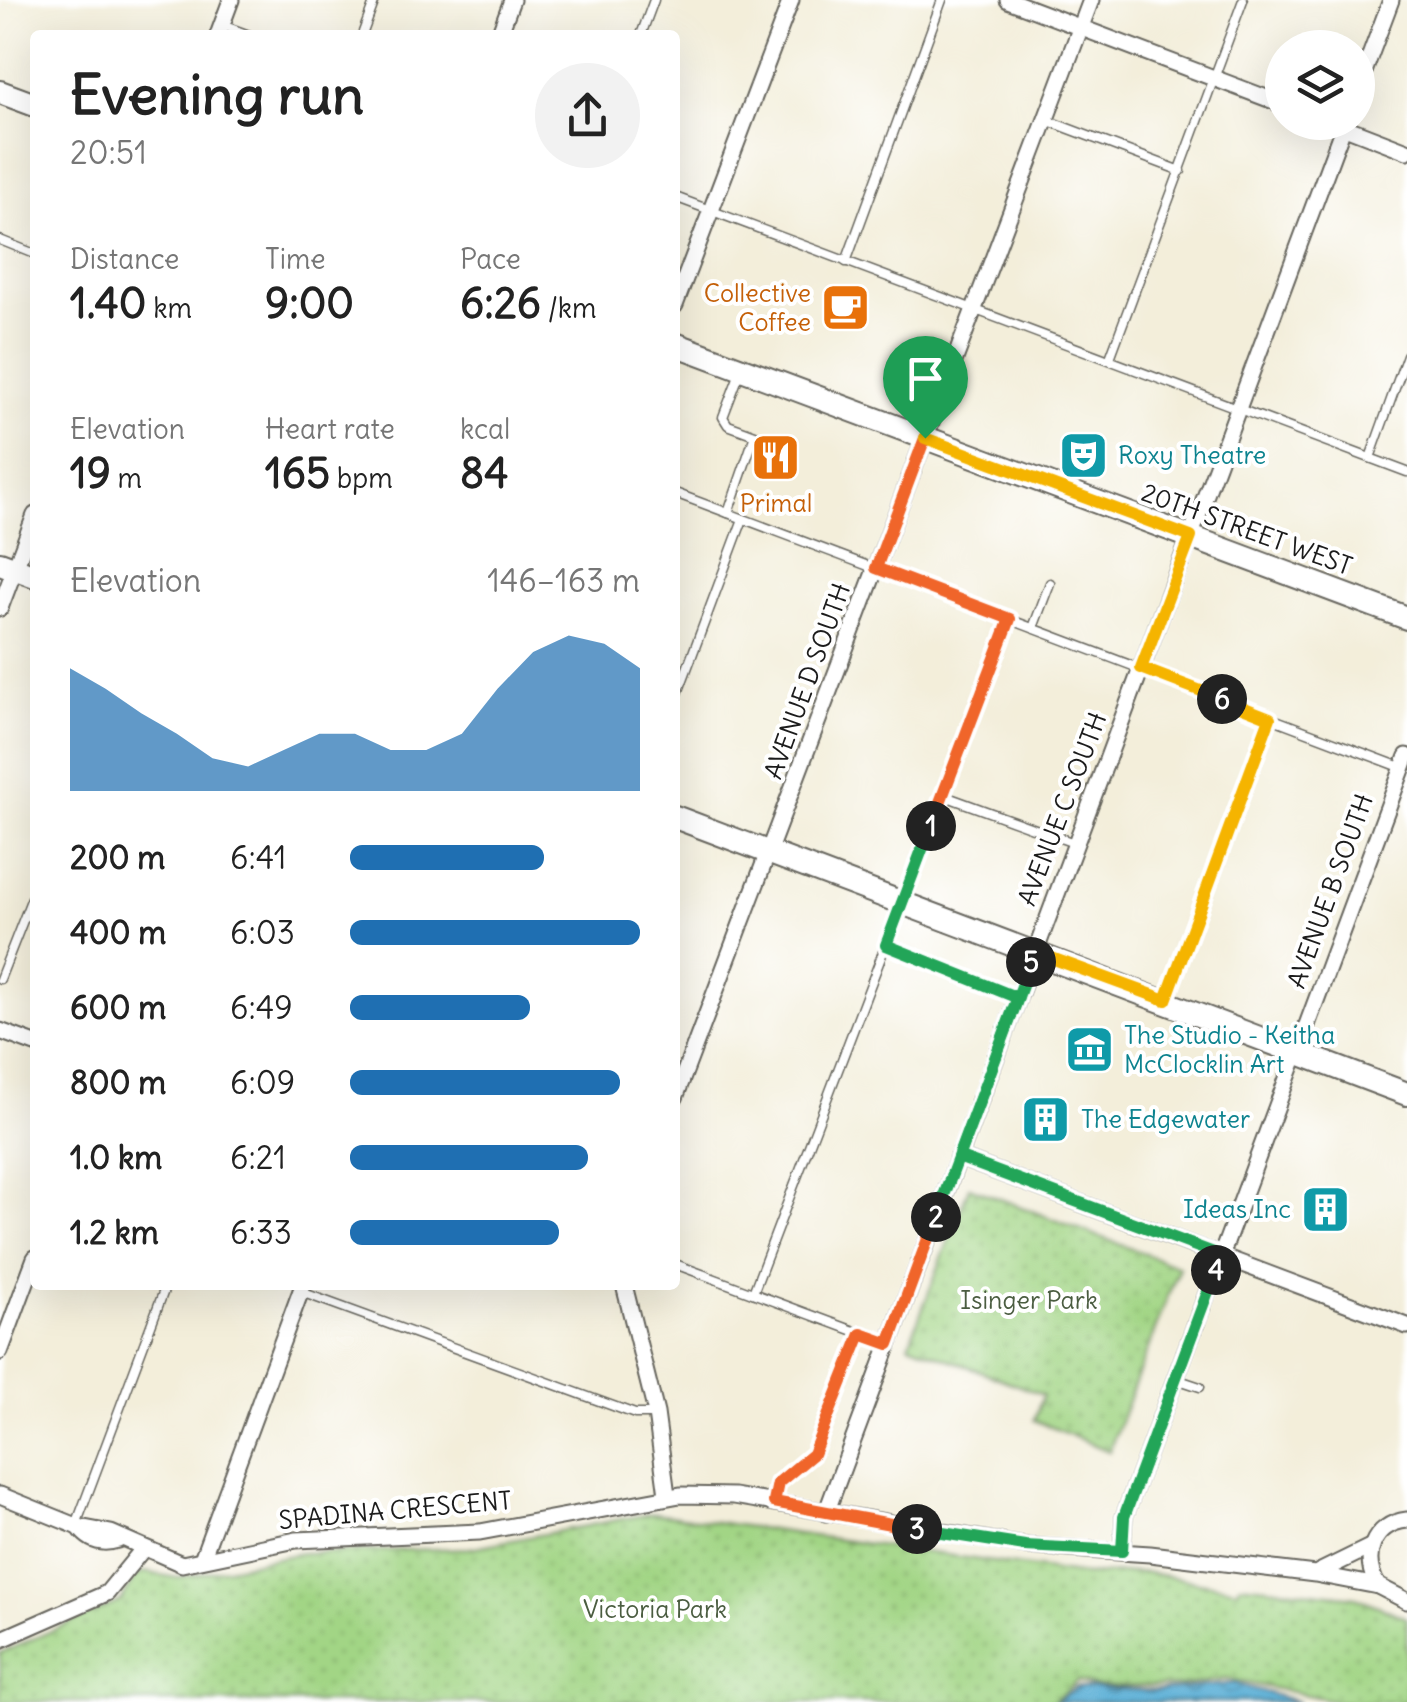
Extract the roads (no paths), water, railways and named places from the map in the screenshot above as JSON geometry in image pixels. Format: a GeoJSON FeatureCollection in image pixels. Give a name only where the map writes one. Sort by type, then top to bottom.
{"type":"FeatureCollection","features":[{"type":"Feature","properties":{"kind":"main road"},"geometry":{"type":"LineString","coordinates":[[0,92],[30,103]]}},
{"type":"Feature","properties":{"kind":"main road","name":"20TH STREET WEST"},"geometry":{"type":"LineString","coordinates":[[680,346],[1407,618]]}},
{"type":"Feature","properties":{"kind":"main road"},"geometry":{"type":"LineString","coordinates":[[680,819],[1407,1094]]}},
{"type":"Feature","properties":{"kind":"street"},"geometry":{"type":"LineString","coordinates":[[220,30],[231,0]]}},
{"type":"Feature","properties":{"kind":"street"},"geometry":{"type":"LineString","coordinates":[[500,30],[512,0]]}},
{"type":"Feature","properties":{"kind":"street"},"geometry":{"type":"LineString","coordinates":[[680,293],[791,0]]}},
{"type":"Feature","properties":{"kind":"street"},"geometry":{"type":"LineString","coordinates":[[1008,0],[1265,98]]}},
{"type":"Feature","properties":{"kind":"street","name":"AVENUE D SOUTH"},"geometry":{"type":"LineString","coordinates":[[680,1085],[1091,0]]}},
{"type":"Feature","properties":{"kind":"street"},"geometry":{"type":"LineString","coordinates":[[1375,43],[1391,0]]}},
{"type":"Feature","properties":{"kind":"street"},"geometry":{"type":"LineString","coordinates":[[1375,138],[1407,151]]}},
{"type":"Feature","properties":{"kind":"street","name":"AVENUE C SOUTH"},"geometry":{"type":"LineString","coordinates":[[826,1513],[1239,408],[1334,140]]}},
{"type":"Feature","properties":{"kind":"street"},"geometry":{"type":"LineString","coordinates":[[0,608],[30,531]]}},
{"type":"Feature","properties":{"kind":"street","name":"AVENUE B SOUTH"},"geometry":{"type":"LineString","coordinates":[[1122,1551],[1124,1517],[1405,764]]}},
{"type":"Feature","properties":{"kind":"street"},"geometry":{"type":"LineString","coordinates":[[0,1031],[30,1042]]}},
{"type":"Feature","properties":{"kind":"street"},"geometry":{"type":"LineString","coordinates":[[958,1157],[1407,1326]]}},
{"type":"Feature","properties":{"kind":"street"},"geometry":{"type":"LineString","coordinates":[[0,1352],[30,1271]]}},
{"type":"Feature","properties":{"kind":"street"},"geometry":{"type":"LineString","coordinates":[[202,1559],[302,1290]]}},
{"type":"Feature","properties":{"kind":"street"},"geometry":{"type":"LineString","coordinates":[[625,1290],[656,1414],[667,1496]]}},
{"type":"Feature","properties":{"kind":"street","name":"SPADINA CRESCENT"},"geometry":{"type":"LineString","coordinates":[[0,1495],[182,1564],[296,1540],[480,1532],[667,1496],[774,1502],[1025,1546],[1122,1551],[1315,1574],[1378,1586],[1407,1601]]}},
{"type":"Feature","properties":{"kind":"street"},"geometry":{"type":"LineString","coordinates":[[1315,1574],[1370,1547],[1389,1524],[1407,1520]]}},
{"type":"Feature","properties":{"kind":"street"},"geometry":{"type":"LineString","coordinates":[[1370,1547],[1368,1564],[1378,1586]]}},
{"type":"Feature","properties":{"kind":"street"},"geometry":{"type":"LineString","coordinates":[[2,1635],[107,1592],[143,1549]]}},
{"type":"Feature","properties":{"kind":"lane"},"geometry":{"type":"LineString","coordinates":[[364,30],[375,0]]}},
{"type":"Feature","properties":{"kind":"lane"},"geometry":{"type":"LineString","coordinates":[[643,30],[654,0]]}},
{"type":"Feature","properties":{"kind":"lane"},"geometry":{"type":"LineString","coordinates":[[846,262],[942,0]]}},
{"type":"Feature","properties":{"kind":"lane"},"geometry":{"type":"LineString","coordinates":[[1110,358],[1243,0]]}},
{"type":"Feature","properties":{"kind":"lane"},"geometry":{"type":"LineString","coordinates":[[1046,120],[1181,171]]}},
{"type":"Feature","properties":{"kind":"lane"},"geometry":{"type":"LineString","coordinates":[[680,199],[1407,472]]}},
{"type":"Feature","properties":{"kind":"lane"},"geometry":{"type":"LineString","coordinates":[[0,241],[30,252]]}},
{"type":"Feature","properties":{"kind":"lane"},"geometry":{"type":"LineString","coordinates":[[1370,458],[1407,355]]}},
{"type":"Feature","properties":{"kind":"lane"},"geometry":{"type":"LineString","coordinates":[[728,513],[755,435],[728,425],[723,417],[741,369]]}},
{"type":"Feature","properties":{"kind":"lane"},"geometry":{"type":"LineString","coordinates":[[680,495],[1270,718],[1405,764]]}},
{"type":"Feature","properties":{"kind":"lane"},"geometry":{"type":"LineString","coordinates":[[680,688],[743,519]]}},
{"type":"Feature","properties":{"kind":"lane"},"geometry":{"type":"LineString","coordinates":[[1033,628],[1050,583]]}},
{"type":"Feature","properties":{"kind":"lane"},"geometry":{"type":"LineString","coordinates":[[754,1292],[1010,619]]}},
{"type":"Feature","properties":{"kind":"lane"},"geometry":{"type":"LineString","coordinates":[[1166,1000],[1270,718]]}},
{"type":"Feature","properties":{"kind":"lane"},"geometry":{"type":"LineString","coordinates":[[942,795],[1076,844]]}},
{"type":"Feature","properties":{"kind":"lane"},"geometry":{"type":"LineString","coordinates":[[0,979],[30,903]]}},
{"type":"Feature","properties":{"kind":"lane"},"geometry":{"type":"LineString","coordinates":[[886,945],[1018,998]]}},
{"type":"Feature","properties":{"kind":"lane"},"geometry":{"type":"LineString","coordinates":[[680,1266],[889,1344]]}},
{"type":"Feature","properties":{"kind":"lane"},"geometry":{"type":"LineString","coordinates":[[78,1526],[164,1290]]}},
{"type":"Feature","properties":{"kind":"lane"},"geometry":{"type":"LineString","coordinates":[[305,1290],[632,1412],[656,1414]]}},
{"type":"Feature","properties":{"kind":"lane"},"geometry":{"type":"LineString","coordinates":[[774,1502],[778,1483],[813,1454],[861,1334]]}},
{"type":"Feature","properties":{"kind":"lane"},"geometry":{"type":"LineString","coordinates":[[1176,1379],[1200,1387]]}},
{"type":"Feature","properties":{"kind":"water"},"geometry":{"type":"Polygon","coordinates":[[[1234,1683],[1299,1702],[1055,1702],[1076,1687],[1157,1691],[1234,1683]]]}},
{"type":"Feature","properties":{"kind":"place","name":"Collective Coffee"},"geometry":{"type":"Point","coordinates":[846,307]}},
{"type":"Feature","properties":{"kind":"place","name":"Roxy Theatre"},"geometry":{"type":"Point","coordinates":[1083,455]}},
{"type":"Feature","properties":{"kind":"place","name":"Primal"},"geometry":{"type":"Point","coordinates":[776,457]}},
{"type":"Feature","properties":{"kind":"place","name":"The Studio - Keitha McClocklin Art"},"geometry":{"type":"Point","coordinates":[1089,1049]}},
{"type":"Feature","properties":{"kind":"place","name":"The Edgewater"},"geometry":{"type":"Point","coordinates":[1046,1119]}},
{"type":"Feature","properties":{"kind":"place","name":"Ideas Inc"},"geometry":{"type":"Point","coordinates":[1326,1209]}},
{"type":"Feature","properties":{"kind":"park label","name":"Isinger Park"},"geometry":{"type":"Point","coordinates":[1029,1300]}},
{"type":"Feature","properties":{"kind":"park label","name":"Victoria Park"},"geometry":{"type":"Point","coordinates":[655,1609]}}]}
